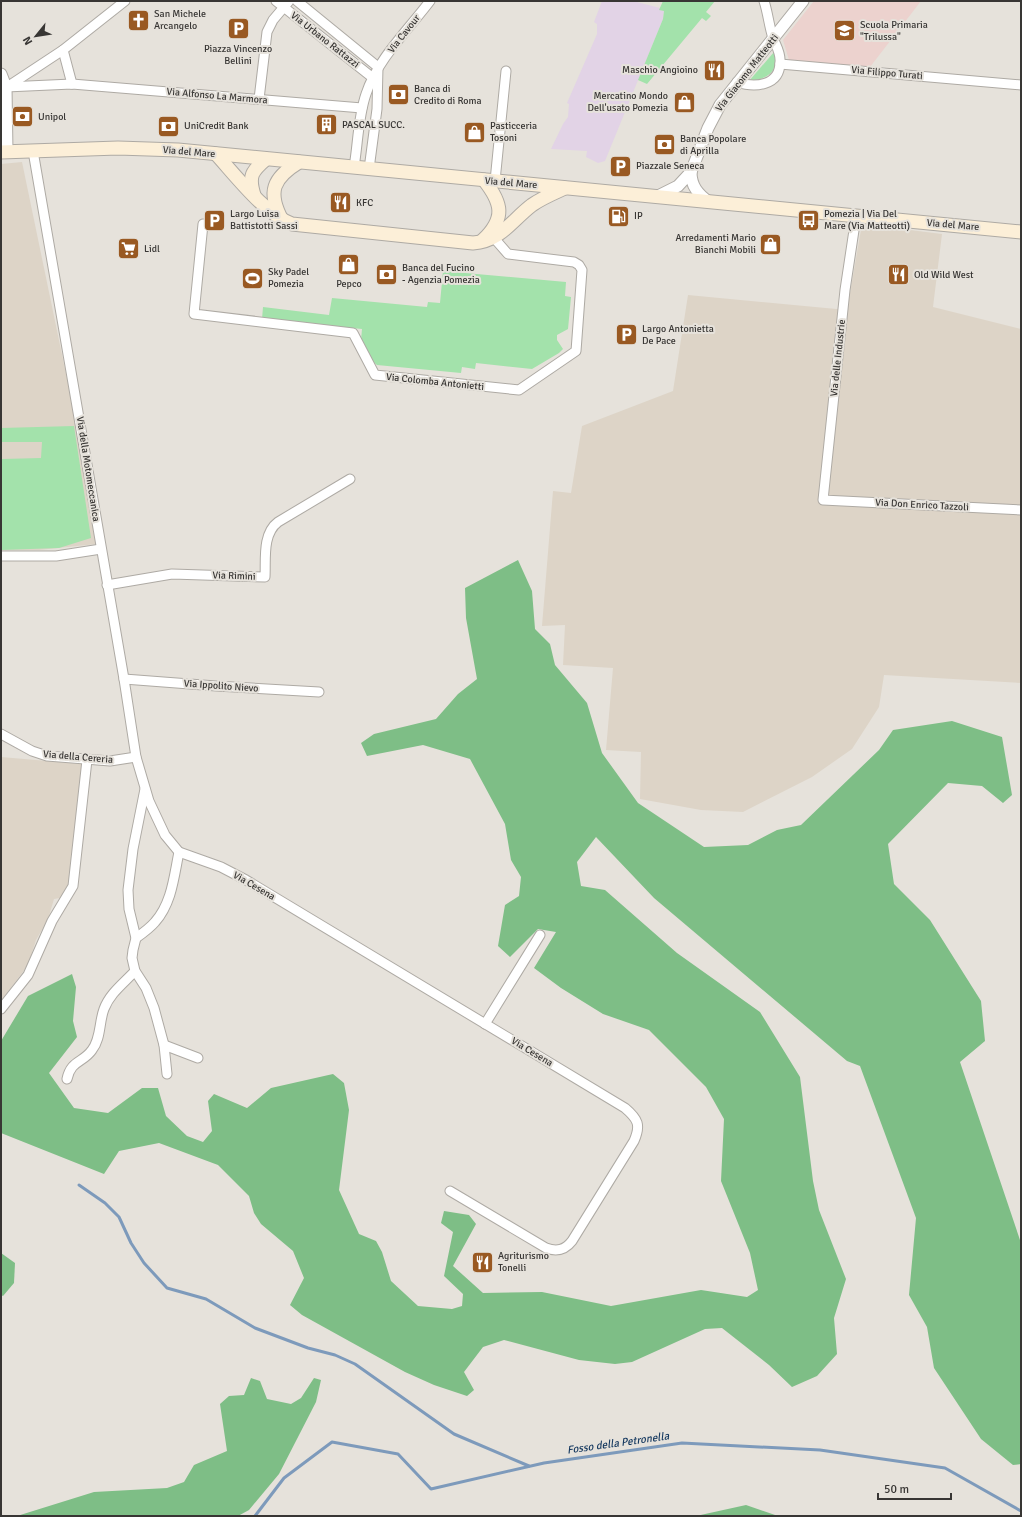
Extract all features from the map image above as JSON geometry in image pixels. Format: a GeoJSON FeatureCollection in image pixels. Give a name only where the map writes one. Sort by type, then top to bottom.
{"type":"FeatureCollection","features":[{"type":"Feature","properties":{"kind":"main road","name":"Via del Mare"},"geometry":{"type":"LineString","coordinates":[[4,152],[118,148],[178,150],[1021,232]]}},
{"type":"Feature","properties":{"kind":"main road"},"geometry":{"type":"LineString","coordinates":[[216,154],[254,195],[270,211],[283,221],[292,224],[473,243],[494,238],[532,206],[565,188]]}},
{"type":"Feature","properties":{"kind":"main road"},"geometry":{"type":"LineString","coordinates":[[254,195],[251,177],[255,169],[266,159]]}},
{"type":"Feature","properties":{"kind":"main road"},"geometry":{"type":"LineString","coordinates":[[283,221],[276,207],[274,190],[279,176],[299,162]]}},
{"type":"Feature","properties":{"kind":"main road"},"geometry":{"type":"LineString","coordinates":[[480,242],[494,227],[499,207],[497,197],[489,180]]}},
{"type":"Feature","properties":{"kind":"main road"},"geometry":{"type":"LineString","coordinates":[[518,183],[528,193],[532,206]]}},
{"type":"Feature","properties":{"kind":"main road"},"geometry":{"type":"LineString","coordinates":[[532,206],[542,185]]}},
{"type":"Feature","properties":{"kind":"street"},"geometry":{"type":"LineString","coordinates":[[6,87],[63,50],[126,1]]}},
{"type":"Feature","properties":{"kind":"street","name":"Via Urbano Rattazzi"},"geometry":{"type":"LineString","coordinates":[[276,1],[286,4],[373,78]]}},
{"type":"Feature","properties":{"kind":"street","name":"Via Urbano Rattazzi"},"geometry":{"type":"LineString","coordinates":[[297,1],[378,67]]}},
{"type":"Feature","properties":{"kind":"street","name":"Via Cavour"},"geometry":{"type":"LineString","coordinates":[[354,168],[362,108],[367,90],[378,67],[430,1]]}},
{"type":"Feature","properties":{"kind":"street"},"geometry":{"type":"LineString","coordinates":[[737,82],[751,86],[766,83],[774,78],[780,64],[779,51],[773,38],[764,1]]}},
{"type":"Feature","properties":{"kind":"street","name":"Via Giacomo Matteotti"},"geometry":{"type":"LineString","coordinates":[[658,196],[678,186],[691,172],[711,120],[725,98],[804,1]]}},
{"type":"Feature","properties":{"kind":"street"},"geometry":{"type":"LineString","coordinates":[[259,99],[266,38],[269,26],[286,4]]}},
{"type":"Feature","properties":{"kind":"street"},"geometry":{"type":"LineString","coordinates":[[63,50],[72,84]]}},
{"type":"Feature","properties":{"kind":"street","name":"Via Filippo Turati"},"geometry":{"type":"LineString","coordinates":[[780,64],[1021,85]]}},
{"type":"Feature","properties":{"kind":"street"},"geometry":{"type":"LineString","coordinates":[[369,169],[376,109],[378,67]]}},
{"type":"Feature","properties":{"kind":"street"},"geometry":{"type":"LineString","coordinates":[[489,180],[506,71]]}},
{"type":"Feature","properties":{"kind":"street"},"geometry":{"type":"LineString","coordinates":[[1,74],[6,87],[4,152]]}},
{"type":"Feature","properties":{"kind":"street","name":"Via Alfonso La Marmora"},"geometry":{"type":"LineString","coordinates":[[6,87],[72,84],[362,108]]}},
{"type":"Feature","properties":{"kind":"street","name":"Via della Motomeccanica"},"geometry":{"type":"LineString","coordinates":[[33,151],[124,679],[136,757],[145,787],[160,825],[168,840],[179,852]]}},
{"type":"Feature","properties":{"kind":"street"},"geometry":{"type":"LineString","coordinates":[[691,172],[695,190],[709,202]]}},
{"type":"Feature","properties":{"kind":"street","name":"Via delle Industrie"},"geometry":{"type":"LineString","coordinates":[[823,500],[845,290],[856,217]]}},
{"type":"Feature","properties":{"kind":"street","name":"Via Colomba Antonietti"},"geometry":{"type":"LineString","coordinates":[[203,224],[194,314],[353,333],[374,376],[519,390],[576,351],[582,270],[579,265],[574,262],[508,254],[494,238]]}},
{"type":"Feature","properties":{"kind":"street","name":"Via Rimini"},"geometry":{"type":"LineString","coordinates":[[107,585],[166,575],[265,577],[268,538],[272,527],[350,479]]}},
{"type":"Feature","properties":{"kind":"street","name":"Via Don Enrico Tazzoli"},"geometry":{"type":"LineString","coordinates":[[823,500],[1021,510]]}},
{"type":"Feature","properties":{"kind":"street"},"geometry":{"type":"LineString","coordinates":[[1,556],[56,556],[101,549]]}},
{"type":"Feature","properties":{"kind":"street","name":"Via Ippolito Nievo"},"geometry":{"type":"LineString","coordinates":[[124,679],[318,692]]}},
{"type":"Feature","properties":{"kind":"street","name":"Via della Cereria"},"geometry":{"type":"LineString","coordinates":[[1,734],[42,755],[87,760],[117,761],[136,757]]}},
{"type":"Feature","properties":{"kind":"street"},"geometry":{"type":"LineString","coordinates":[[1,1009],[28,975],[52,921],[72,886],[87,760]]}},
{"type":"Feature","properties":{"kind":"street","name":"Via della Motomeccanica"},"geometry":{"type":"LineString","coordinates":[[145,787],[133,849],[128,890],[129,909],[136,938],[132,954],[135,971],[143,981],[150,996],[164,1045],[167,1074]]}},
{"type":"Feature","properties":{"kind":"street"},"geometry":{"type":"LineString","coordinates":[[136,938],[154,924],[166,904],[173,884],[179,852]]}},
{"type":"Feature","properties":{"kind":"street","name":"Via Cesena"},"geometry":{"type":"LineString","coordinates":[[179,852],[221,867],[246,880],[625,1108],[636,1119],[638,1124],[638,1130],[634,1141],[572,1241],[567,1247],[560,1250],[549,1249],[543,1246],[450,1191]]}},
{"type":"Feature","properties":{"kind":"street"},"geometry":{"type":"LineString","coordinates":[[485,1024],[540,935]]}},
{"type":"Feature","properties":{"kind":"street"},"geometry":{"type":"LineString","coordinates":[[67,1079],[71,1067],[87,1056],[95,1046],[102,1018],[109,999],[135,971]]}},
{"type":"Feature","properties":{"kind":"street"},"geometry":{"type":"LineString","coordinates":[[164,1045],[198,1058]]}},
{"type":"Feature","properties":{"kind":"shaded area"},"geometry":{"type":"Polygon","coordinates":[[[602,1],[633,1],[660,8],[660,10],[664,11],[663,19],[605,161],[598,163],[586,157],[587,151],[551,149],[568,117],[569,104],[567,103],[597,34],[597,24],[594,22],[602,1]]]}},
{"type":"Feature","properties":{"kind":"shaded area","name":"Scuola Primaria \"Trilussa\""},"geometry":{"type":"Polygon","coordinates":[[[814,1],[921,1],[870,67],[789,60],[783,40],[814,1]]]}},
{"type":"Feature","properties":{"kind":"shaded area"},"geometry":{"type":"Polygon","coordinates":[[[22,162],[77,427],[96,544],[39,550],[1,550],[1,164],[22,162]]]}},
{"type":"Feature","properties":{"kind":"shaded area"},"geometry":{"type":"Polygon","coordinates":[[[862,224],[942,234],[933,307],[1021,329],[1021,683],[884,675],[879,707],[852,749],[812,777],[743,812],[701,810],[640,799],[641,752],[606,750],[613,668],[563,665],[565,625],[542,626],[553,491],[571,493],[582,426],[673,391],[688,295],[847,310],[862,224]]]}},
{"type":"Feature","properties":{"kind":"shaded area"},"geometry":{"type":"Polygon","coordinates":[[[1,757],[82,764],[69,887],[64,895],[60,898],[54,899],[48,919],[36,940],[28,965],[1,1001],[1,757]]]}},
{"type":"Feature","properties":{"kind":"green space"},"geometry":{"type":"Polygon","coordinates":[[[663,1],[715,1],[706,12],[711,16],[706,21],[702,18],[647,84],[638,80],[663,19],[664,11],[659,10],[663,1]]]}},
{"type":"Feature","properties":{"kind":"green space"},"geometry":{"type":"Polygon","coordinates":[[[774,52],[775,65],[770,73],[761,78],[749,81],[774,52]]]}},
{"type":"Feature","properties":{"kind":"green space"},"geometry":{"type":"Polygon","coordinates":[[[443,271],[566,282],[565,296],[571,297],[568,329],[557,335],[557,340],[563,349],[532,369],[476,363],[475,369],[462,367],[461,373],[377,365],[371,360],[361,340],[362,329],[262,319],[263,307],[329,315],[332,298],[427,307],[428,302],[440,303],[443,271]]]}},
{"type":"Feature","properties":{"kind":"green space"},"geometry":{"type":"Polygon","coordinates":[[[74,426],[91,538],[59,548],[1,550],[1,461],[2,459],[41,458],[42,442],[1,442],[1,428],[74,426]]]}},
{"type":"Feature","properties":{"kind":"green space"},"geometry":{"type":"Polygon","coordinates":[[[518,560],[532,591],[535,629],[550,644],[555,665],[587,703],[602,753],[638,803],[704,847],[748,845],[777,830],[801,825],[879,750],[893,730],[952,721],[1002,737],[1012,795],[1003,803],[982,786],[948,783],[888,844],[894,884],[930,920],[981,1001],[985,1041],[960,1062],[1021,1243],[1021,1464],[1013,1465],[981,1439],[934,1368],[927,1327],[909,1295],[916,1218],[860,1066],[847,1061],[654,898],[596,837],[577,862],[581,886],[605,890],[677,953],[760,1012],[800,1077],[813,1181],[819,1210],[846,1279],[834,1318],[837,1354],[817,1376],[792,1387],[769,1365],[722,1328],[705,1329],[632,1362],[615,1364],[579,1360],[504,1340],[483,1347],[464,1372],[474,1390],[467,1396],[434,1385],[405,1372],[302,1315],[290,1305],[304,1278],[293,1251],[261,1224],[254,1213],[249,1196],[218,1165],[159,1143],[119,1151],[104,1174],[1,1133],[1,1041],[28,996],[72,974],[76,987],[73,1021],[77,1037],[49,1073],[74,1108],[108,1113],[142,1088],[158,1088],[166,1116],[187,1136],[203,1142],[212,1131],[208,1101],[214,1094],[247,1108],[271,1088],[333,1074],[344,1083],[349,1110],[339,1190],[359,1234],[376,1241],[382,1252],[391,1281],[418,1306],[452,1309],[462,1306],[463,1294],[444,1276],[453,1232],[441,1223],[444,1211],[469,1215],[476,1224],[453,1266],[483,1293],[542,1292],[611,1306],[701,1290],[747,1297],[758,1290],[750,1253],[721,1181],[724,1119],[706,1087],[649,1030],[603,1014],[561,988],[534,968],[556,932],[538,929],[510,957],[498,946],[505,905],[519,896],[521,877],[511,860],[505,824],[470,759],[423,745],[367,756],[361,743],[374,734],[436,719],[458,694],[477,679],[466,618],[465,588],[518,560]]]}},
{"type":"Feature","properties":{"kind":"green space"},"geometry":{"type":"Polygon","coordinates":[[[1,1253],[15,1263],[14,1283],[3,1296],[1,1295],[1,1253]]]}},
{"type":"Feature","properties":{"kind":"green space"},"geometry":{"type":"Polygon","coordinates":[[[251,1378],[260,1381],[267,1399],[291,1404],[301,1398],[314,1378],[321,1380],[316,1402],[279,1474],[249,1510],[238,1516],[17,1516],[94,1492],[167,1488],[184,1482],[194,1465],[227,1451],[220,1404],[229,1396],[244,1395],[251,1378]]]}},
{"type":"Feature","properties":{"kind":"green space"},"geometry":{"type":"Polygon","coordinates":[[[746,1505],[778,1516],[696,1516],[746,1505]]]}},
{"type":"Feature","properties":{"kind":"waterway"},"geometry":{"type":"LineString","coordinates":[[79,1185],[105,1203],[119,1217],[131,1243],[144,1263],[167,1288],[206,1299],[255,1328],[308,1348],[335,1355],[355,1364],[454,1434],[529,1466]]}},
{"type":"Feature","properties":{"kind":"waterway","name":"Fosso della Petronella"},"geometry":{"type":"LineString","coordinates":[[255,1516],[284,1478],[332,1442],[398,1454],[431,1489],[544,1463],[682,1443],[820,1450],[945,1468],[1021,1511]]}},
{"type":"Feature","properties":{"kind":"place","name":"San Michele Arcangelo"},"geometry":{"type":"Point","coordinates":[139,20]}},
{"type":"Feature","properties":{"kind":"place","name":"Piazza Vincenzo Bellini"},"geometry":{"type":"Point","coordinates":[238,29]}},
{"type":"Feature","properties":{"kind":"place","name":"Scuola Primaria \"Trilussa\""},"geometry":{"type":"Point","coordinates":[844,31]}},
{"type":"Feature","properties":{"kind":"place","name":"Maschio Angioino"},"geometry":{"type":"Point","coordinates":[714,70]}},
{"type":"Feature","properties":{"kind":"place","name":"Banca di Credito di Roma"},"geometry":{"type":"Point","coordinates":[399,95]}},
{"type":"Feature","properties":{"kind":"place","name":"Mercatino Mondo Dell'usato Pomezia"},"geometry":{"type":"Point","coordinates":[684,102]}},
{"type":"Feature","properties":{"kind":"place","name":"Unipol"},"geometry":{"type":"Point","coordinates":[22,117]}},
{"type":"Feature","properties":{"kind":"place","name":"PASCAL SUCC."},"geometry":{"type":"Point","coordinates":[327,125]}},
{"type":"Feature","properties":{"kind":"place","name":"UniCredit Bank"},"geometry":{"type":"Point","coordinates":[169,126]}},
{"type":"Feature","properties":{"kind":"place","name":"Pasticceria Tosoni"},"geometry":{"type":"Point","coordinates":[475,132]}},
{"type":"Feature","properties":{"kind":"place","name":"Banca Popolare di Aprilla"},"geometry":{"type":"Point","coordinates":[665,145]}},
{"type":"Feature","properties":{"kind":"place","name":"Piazzale Seneca"},"geometry":{"type":"Point","coordinates":[621,166]}},
{"type":"Feature","properties":{"kind":"place","name":"KFC"},"geometry":{"type":"Point","coordinates":[341,203]}},
{"type":"Feature","properties":{"kind":"place","name":"IP"},"geometry":{"type":"Point","coordinates":[618,216]}},
{"type":"Feature","properties":{"kind":"place","name":"Largo Luisa Battistotti Sassi"},"geometry":{"type":"Point","coordinates":[215,220]}},
{"type":"Feature","properties":{"kind":"place","name":"Pomezia | Via Del Mare (Via Matteotti)"},"geometry":{"type":"Point","coordinates":[809,220]}},
{"type":"Feature","properties":{"kind":"place","name":"Arredamenti Mario Bianchi Mobili"},"geometry":{"type":"Point","coordinates":[771,244]}},
{"type":"Feature","properties":{"kind":"place","name":"Lidl"},"geometry":{"type":"Point","coordinates":[128,249]}},
{"type":"Feature","properties":{"kind":"place","name":"Pepco"},"geometry":{"type":"Point","coordinates":[349,264]}},
{"type":"Feature","properties":{"kind":"place","name":"Banca del Fucino - Agenzia Pomezia"},"geometry":{"type":"Point","coordinates":[386,274]}},
{"type":"Feature","properties":{"kind":"place","name":"Old Wild West"},"geometry":{"type":"Point","coordinates":[899,275]}},
{"type":"Feature","properties":{"kind":"place","name":"Sky Padel Pomezia"},"geometry":{"type":"Point","coordinates":[253,278]}},
{"type":"Feature","properties":{"kind":"place","name":"Largo Antonietta De Pace"},"geometry":{"type":"Point","coordinates":[626,335]}},
{"type":"Feature","properties":{"kind":"place","name":"Agriturismo Tonelli"},"geometry":{"type":"Point","coordinates":[483,1262]}}]}
